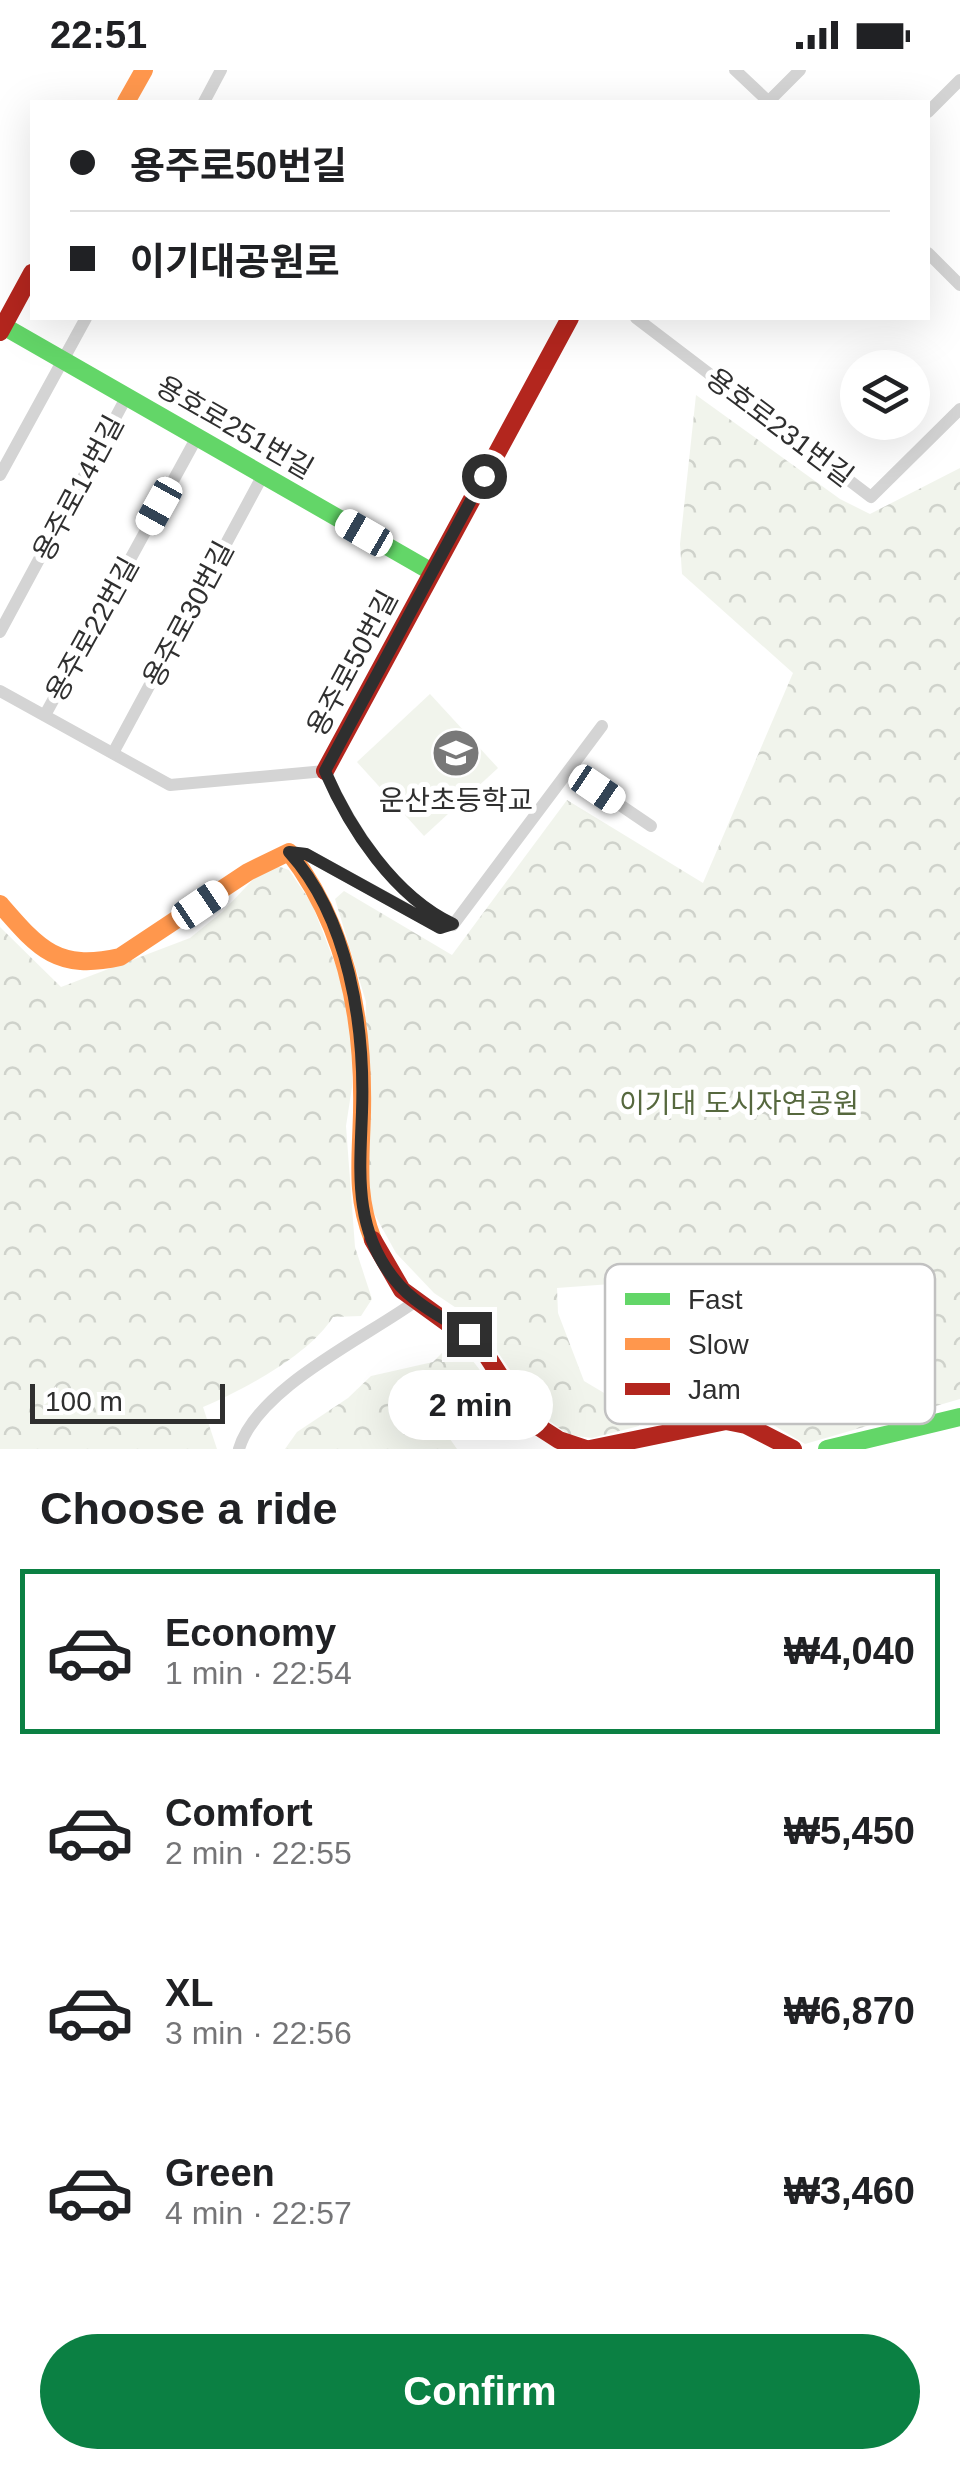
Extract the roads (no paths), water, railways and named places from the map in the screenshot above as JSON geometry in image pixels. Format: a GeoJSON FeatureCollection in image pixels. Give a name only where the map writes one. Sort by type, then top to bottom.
{"type":"FeatureCollection","features":[{"type":"Feature","properties":{"kind":"street"},"geometry":{"type":"LineString","coordinates":[[127,100],[144,70]]}},
{"type":"Feature","properties":{"kind":"street"},"geometry":{"type":"LineString","coordinates":[[205,100],[222,70]]}},
{"type":"Feature","properties":{"kind":"street"},"geometry":{"type":"LineString","coordinates":[[735,70],[766,100]]}},
{"type":"Feature","properties":{"kind":"street"},"geometry":{"type":"LineString","coordinates":[[770,100],[800,70]]}},
{"type":"Feature","properties":{"kind":"street"},"geometry":{"type":"LineString","coordinates":[[930,110],[960,80]]}},
{"type":"Feature","properties":{"kind":"street"},"geometry":{"type":"LineString","coordinates":[[930,255],[960,286]]}},
{"type":"Feature","properties":{"kind":"street"},"geometry":{"type":"LineString","coordinates":[[1,327],[30,276]]}},
{"type":"Feature","properties":{"kind":"street"},"geometry":{"type":"LineString","coordinates":[[0,475],[85,320]]}},
{"type":"Feature","properties":{"kind":"street","name":"용주로50번길"},"geometry":{"type":"LineString","coordinates":[[325,771],[569,320]]}},
{"type":"Feature","properties":{"kind":"street","name":"용호로231번길"},"geometry":{"type":"LineString","coordinates":[[639,320],[871,497],[960,408]]}},
{"type":"Feature","properties":{"kind":"street","name":"용호로251번길"},"geometry":{"type":"LineString","coordinates":[[1,327],[432,572]]}},
{"type":"Feature","properties":{"kind":"street","name":"용주로14번길"},"geometry":{"type":"LineString","coordinates":[[0,632],[127,396]]}},
{"type":"Feature","properties":{"kind":"street","name":"용주로22번길"},"geometry":{"type":"LineString","coordinates":[[45,716],[197,437]]}},
{"type":"Feature","properties":{"kind":"street","name":"용주로30번길"},"geometry":{"type":"LineString","coordinates":[[113,754],[263,474]]}},
{"type":"Feature","properties":{"kind":"street"},"geometry":{"type":"LineString","coordinates":[[0,690],[170,785],[325,771],[342,811],[379,860],[433,915],[453,924]]}},
{"type":"Feature","properties":{"kind":"street"},"geometry":{"type":"LineString","coordinates":[[0,904],[34,944],[74,966],[97,964],[134,949],[248,872],[289,852],[306,854],[440,928],[453,924],[602,726]]}},
{"type":"Feature","properties":{"kind":"street"},"geometry":{"type":"LineString","coordinates":[[570,771],[651,826]]}},
{"type":"Feature","properties":{"kind":"street"},"geometry":{"type":"LineString","coordinates":[[289,852],[311,876],[358,1004],[362,1110],[357,1178],[368,1222],[393,1279],[416,1302],[478,1344],[518,1410],[536,1430],[588,1449],[711,1424]]}},
{"type":"Feature","properties":{"kind":"street"},"geometry":{"type":"LineString","coordinates":[[238,1449],[242,1436],[274,1397],[416,1302]]}},
{"type":"Feature","properties":{"kind":"street"},"geometry":{"type":"LineString","coordinates":[[935,1424],[960,1418]]}},
{"type":"Feature","properties":{"kind":"street"},"geometry":{"type":"LineString","coordinates":[[741,1424],[793,1449]]}},
{"type":"Feature","properties":{"kind":"street"},"geometry":{"type":"LineString","coordinates":[[826,1449],[934,1424]]}},
{"type":"Feature","properties":{"kind":"place","name":"운산초등학교"},"geometry":{"type":"Point","coordinates":[456,753]}},
{"type":"Feature","properties":{"kind":"park label","name":"이기대 도시자연공원"},"geometry":{"type":"Point","coordinates":[739,1103]}}]}
